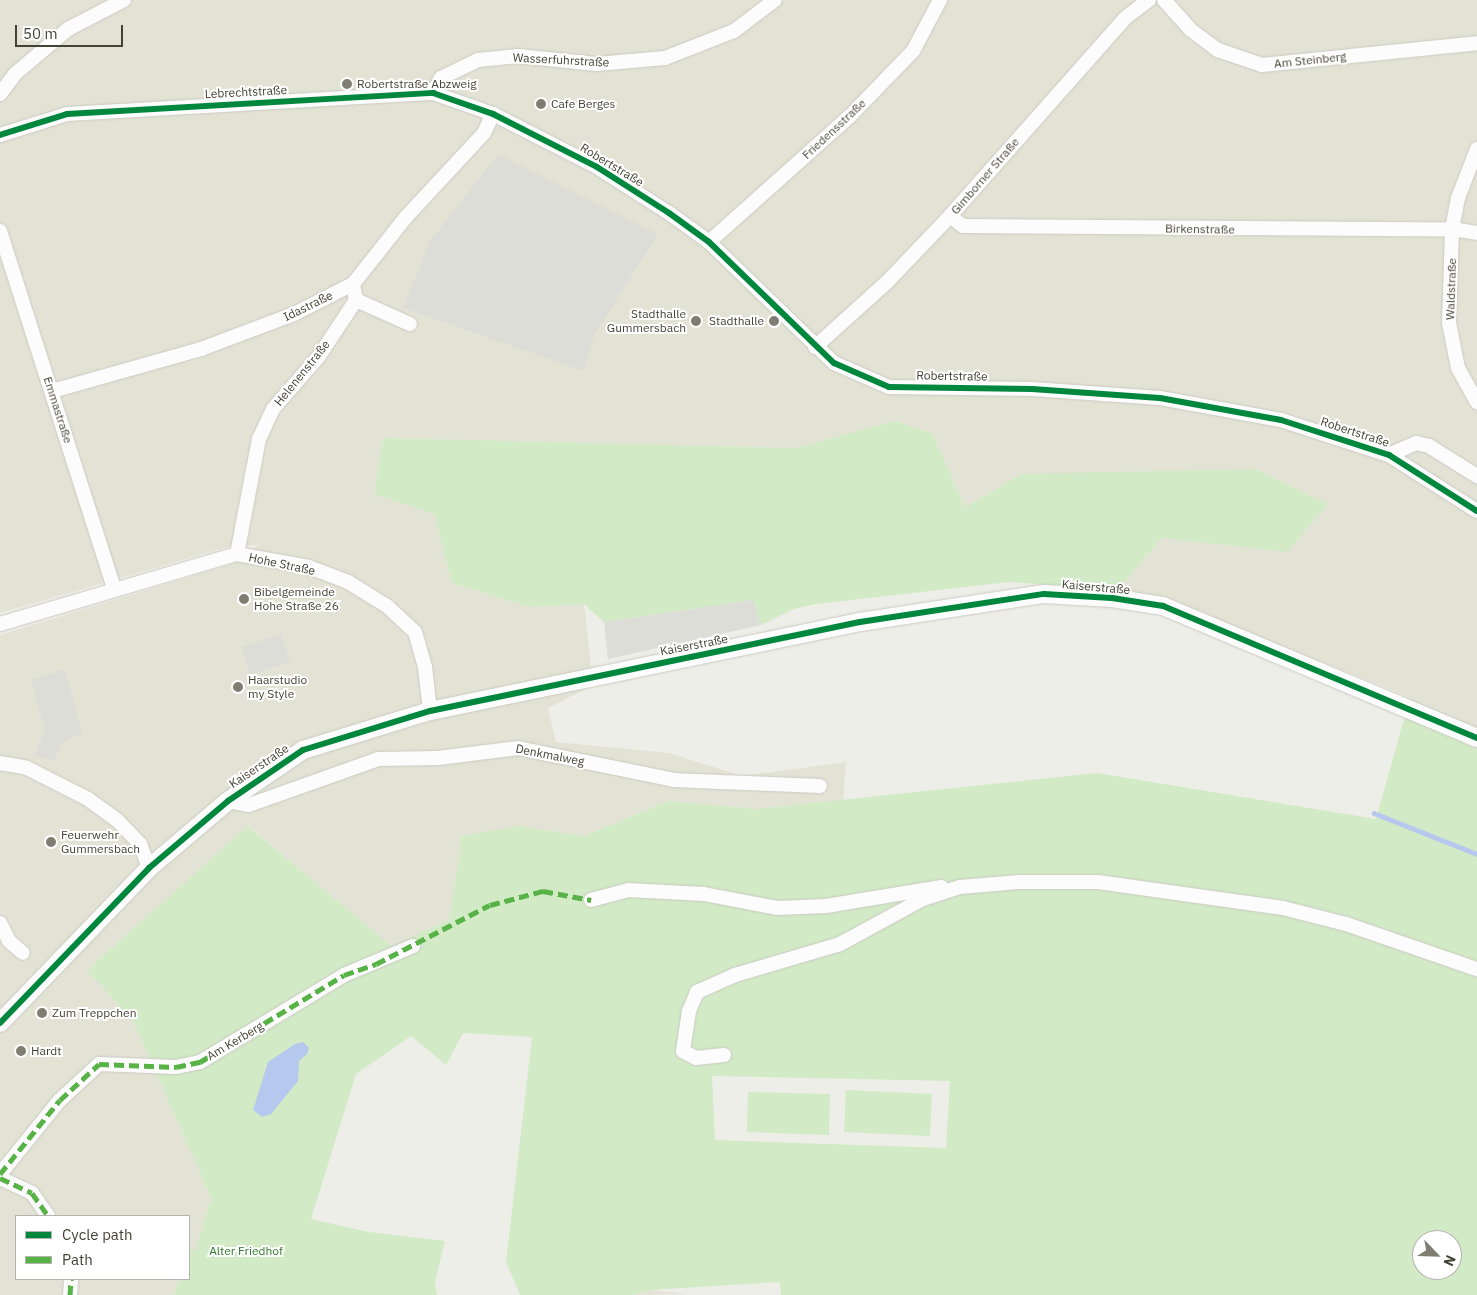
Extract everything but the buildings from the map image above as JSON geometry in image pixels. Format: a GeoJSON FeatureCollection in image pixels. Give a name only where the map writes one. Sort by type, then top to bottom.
{"type":"FeatureCollection","features":[{"type":"Feature","properties":{"kind":"street"},"geometry":{"type":"LineString","coordinates":[[0,94],[16,73],[68,29],[124,0]]}},
{"type":"Feature","properties":{"kind":"street","name":"Wasserfuhrstraße"},"geometry":{"type":"LineString","coordinates":[[433,92],[442,78],[478,60],[518,56],[597,64],[665,58],[734,31],[775,0]]}},
{"type":"Feature","properties":{"kind":"street","name":"Friedensstraße"},"geometry":{"type":"LineString","coordinates":[[709,242],[850,116],[913,51],[940,0]]}},
{"type":"Feature","properties":{"kind":"street","name":"Gimborner Straße"},"geometry":{"type":"LineString","coordinates":[[815,346],[887,282],[950,216],[1125,18],[1149,0]]}},
{"type":"Feature","properties":{"kind":"street","name":"Am Steinberg"},"geometry":{"type":"LineString","coordinates":[[1164,0],[1191,30],[1218,50],[1262,65],[1477,43]]}},
{"type":"Feature","properties":{"kind":"street","name":"Lebrechtstraße"},"geometry":{"type":"LineString","coordinates":[[0,135],[67,114],[433,92],[492,114]]}},
{"type":"Feature","properties":{"kind":"street","name":"Robertstraße"},"geometry":{"type":"LineString","coordinates":[[492,114],[596,167],[709,242],[834,364],[889,387],[1032,389],[1160,398],[1281,420],[1389,455],[1477,511]]}},
{"type":"Feature","properties":{"kind":"street","name":"Idastraße"},"geometry":{"type":"LineString","coordinates":[[52,390],[200,349],[294,314],[353,284],[406,217],[484,133],[492,114]]}},
{"type":"Feature","properties":{"kind":"street","name":"Waldstraße"},"geometry":{"type":"LineString","coordinates":[[1477,149],[1458,198],[1452,229],[1449,323],[1458,368],[1477,402]]}},
{"type":"Feature","properties":{"kind":"street","name":"Birkenstraße"},"geometry":{"type":"LineString","coordinates":[[950,216],[963,226],[1452,229]]}},
{"type":"Feature","properties":{"kind":"street"},"geometry":{"type":"LineString","coordinates":[[1452,229],[1477,233]]}},
{"type":"Feature","properties":{"kind":"street","name":"Emmastraße"},"geometry":{"type":"LineString","coordinates":[[0,231],[114,589]]}},
{"type":"Feature","properties":{"kind":"street"},"geometry":{"type":"LineString","coordinates":[[353,284],[356,300],[410,324]]}},
{"type":"Feature","properties":{"kind":"street","name":"Helenenstraße"},"geometry":{"type":"LineString","coordinates":[[237,554],[259,439],[273,409],[319,356],[356,300]]}},
{"type":"Feature","properties":{"kind":"street"},"geometry":{"type":"LineString","coordinates":[[1389,455],[1416,443],[1429,446],[1477,476]]}},
{"type":"Feature","properties":{"kind":"street","name":"Hohe Straße"},"geometry":{"type":"LineString","coordinates":[[0,624],[237,554],[309,567],[348,582],[387,606],[415,632],[425,667],[430,711]]}},
{"type":"Feature","properties":{"kind":"street","name":"Kaiserstraße"},"geometry":{"type":"LineString","coordinates":[[0,1023],[149,868],[228,800],[303,750],[430,711],[860,622],[1044,594],[1112,598],[1163,606],[1477,738]]}},
{"type":"Feature","properties":{"kind":"street","name":"Denkmalweg"},"geometry":{"type":"LineString","coordinates":[[228,800],[249,805],[378,759],[438,758],[518,748],[674,780],[820,786]]}},
{"type":"Feature","properties":{"kind":"street"},"geometry":{"type":"LineString","coordinates":[[0,763],[27,768],[88,798],[118,821],[140,844],[149,868]]}},
{"type":"Feature","properties":{"kind":"street"},"geometry":{"type":"LineString","coordinates":[[591,900],[628,890],[704,894],[777,908],[826,906],[936,886],[960,887],[1019,882],[1098,882],[1283,908],[1346,924],[1477,969]]}},
{"type":"Feature","properties":{"kind":"street"},"geometry":{"type":"LineString","coordinates":[[724,1055],[696,1058],[683,1051],[689,1011],[697,992],[735,975],[840,944],[923,899],[960,887]]}},
{"type":"Feature","properties":{"kind":"street"},"geometry":{"type":"LineString","coordinates":[[0,923],[9,941],[23,953]]}},
{"type":"Feature","properties":{"kind":"street","name":"Am Kerberg"},"geometry":{"type":"LineString","coordinates":[[0,1176],[60,1100],[99,1064],[176,1067],[200,1062],[344,975],[412,946]]}},
{"type":"Feature","properties":{"kind":"street"},"geometry":{"type":"LineString","coordinates":[[0,1176],[32,1193],[47,1215]]}},
{"type":"Feature","properties":{"kind":"street"},"geometry":{"type":"LineString","coordinates":[[70,1295],[71,1280]]}},
{"type":"Feature","properties":{"kind":"shaded area"},"geometry":{"type":"Polygon","coordinates":[[[0,0],[1477,0],[1477,728],[1390,689],[1156,596],[1117,590],[1162,538],[1288,552],[1022,474],[965,507],[932,433],[895,421],[796,448],[383,438],[374,494],[434,514],[452,583],[530,607],[584,604],[593,685],[548,708],[556,742],[669,753],[742,776],[846,762],[843,800],[755,809],[669,801],[584,836],[519,826],[449,920],[391,947],[249,826],[87,970],[135,1024],[211,1198],[196,1251],[190,1249],[190,1215],[15,1215],[15,1280],[179,1280],[174,1295],[0,1295],[0,635],[232,564],[258,545],[230,546],[0,613],[0,0]]]}},
{"type":"Feature","properties":{"kind":"shaded area"},"geometry":{"type":"Polygon","coordinates":[[[498,154],[658,234],[594,336],[584,371],[403,308],[430,241],[498,154]]]}},
{"type":"Feature","properties":{"kind":"shaded area"},"geometry":{"type":"Polygon","coordinates":[[[753,600],[761,625],[608,659],[604,622],[753,600]]]}},
{"type":"Feature","properties":{"kind":"shaded area"},"geometry":{"type":"Polygon","coordinates":[[[281,634],[290,662],[250,675],[241,647],[281,634]]]}},
{"type":"Feature","properties":{"kind":"shaded area"},"geometry":{"type":"Polygon","coordinates":[[[65,669],[82,733],[61,744],[54,761],[34,756],[45,730],[31,680],[65,669]]]}},
{"type":"Feature","properties":{"kind":"shaded area"},"geometry":{"type":"Polygon","coordinates":[[[650,1290],[688,1294],[632,1295],[650,1290]]]}},
{"type":"Feature","properties":{"kind":"green space"},"geometry":{"type":"Polygon","coordinates":[[[895,421],[932,433],[965,507],[1022,474],[1255,469],[1328,504],[1287,552],[1162,538],[1117,590],[1009,582],[816,604],[794,609],[761,625],[753,600],[604,622],[584,604],[530,607],[452,583],[434,514],[374,494],[383,438],[795,448],[895,421]]]}},
{"type":"Feature","properties":{"kind":"green space","name":"Alter Friedhof"},"geometry":{"type":"Polygon","coordinates":[[[1410,698],[1477,728],[1477,1295],[781,1295],[780,1282],[650,1290],[632,1295],[520,1295],[506,1262],[532,1037],[463,1033],[446,1065],[411,1036],[356,1074],[311,1219],[369,1232],[445,1241],[435,1282],[437,1295],[174,1295],[179,1280],[190,1280],[190,1249],[196,1250],[211,1198],[135,1024],[87,970],[248,826],[391,946],[449,920],[462,836],[519,826],[584,836],[669,801],[755,809],[1097,773],[1376,819],[1410,698]],[[712,1076],[715,1140],[946,1148],[950,1081],[712,1076]]]}},
{"type":"Feature","properties":{"kind":"green space"},"geometry":{"type":"Polygon","coordinates":[[[846,1090],[932,1094],[930,1136],[844,1132],[846,1090]]]}},
{"type":"Feature","properties":{"kind":"green space"},"geometry":{"type":"Polygon","coordinates":[[[748,1092],[830,1094],[829,1135],[747,1132],[748,1092]]]}},
{"type":"Feature","properties":{"kind":"water"},"geometry":{"type":"Polygon","coordinates":[[[303,1042],[309,1048],[307,1054],[299,1061],[298,1081],[271,1114],[262,1117],[253,1110],[268,1062],[295,1044],[303,1042]]]}},
{"type":"Feature","properties":{"kind":"waterway"},"geometry":{"type":"LineString","coordinates":[[1374,813],[1477,854]]}},
{"type":"Feature","properties":{"kind":"marked path"},"geometry":{"type":"LineString","coordinates":[[0,1174],[60,1100],[99,1064],[176,1067],[200,1062],[344,975],[376,964],[490,905],[543,891],[591,900]]}},
{"type":"Feature","properties":{"kind":"marked path"},"geometry":{"type":"LineString","coordinates":[[0,1178],[32,1193],[47,1215]]}},
{"type":"Feature","properties":{"kind":"marked path"},"geometry":{"type":"LineString","coordinates":[[70,1295],[71,1280]]}},
{"type":"Feature","properties":{"kind":"cycle path"},"geometry":{"type":"LineString","coordinates":[[0,135],[67,114],[433,93],[493,114],[597,167],[669,213],[709,242],[834,363],[889,387],[1032,389],[1160,398],[1281,420],[1389,455],[1477,511]]}},
{"type":"Feature","properties":{"kind":"cycle path"},"geometry":{"type":"LineString","coordinates":[[0,1023],[149,868],[228,801],[303,750],[430,711],[860,622],[1044,594],[1112,598],[1163,606],[1477,738]]}},
{"type":"Feature","properties":{"kind":"place","name":"Robertstraße Abzweig"},"geometry":{"type":"Point","coordinates":[347,84]}},
{"type":"Feature","properties":{"kind":"place","name":"Cafe Berges"},"geometry":{"type":"Point","coordinates":[541,104]}},
{"type":"Feature","properties":{"kind":"place","name":"Stadthalle Gummersbach"},"geometry":{"type":"Point","coordinates":[696,321]}},
{"type":"Feature","properties":{"kind":"place","name":"Stadthalle"},"geometry":{"type":"Point","coordinates":[774,321]}},
{"type":"Feature","properties":{"kind":"place","name":"Bibelgemeinde Hohe Straße 26"},"geometry":{"type":"Point","coordinates":[244,599]}},
{"type":"Feature","properties":{"kind":"place","name":"Haarstudio my Style"},"geometry":{"type":"Point","coordinates":[238,687]}},
{"type":"Feature","properties":{"kind":"place","name":"Feuerwehr Gummersbach"},"geometry":{"type":"Point","coordinates":[51,842]}},
{"type":"Feature","properties":{"kind":"place","name":"Zum Treppchen"},"geometry":{"type":"Point","coordinates":[42,1013]}},
{"type":"Feature","properties":{"kind":"place","name":"Hardt"},"geometry":{"type":"Point","coordinates":[21,1051]}}]}
